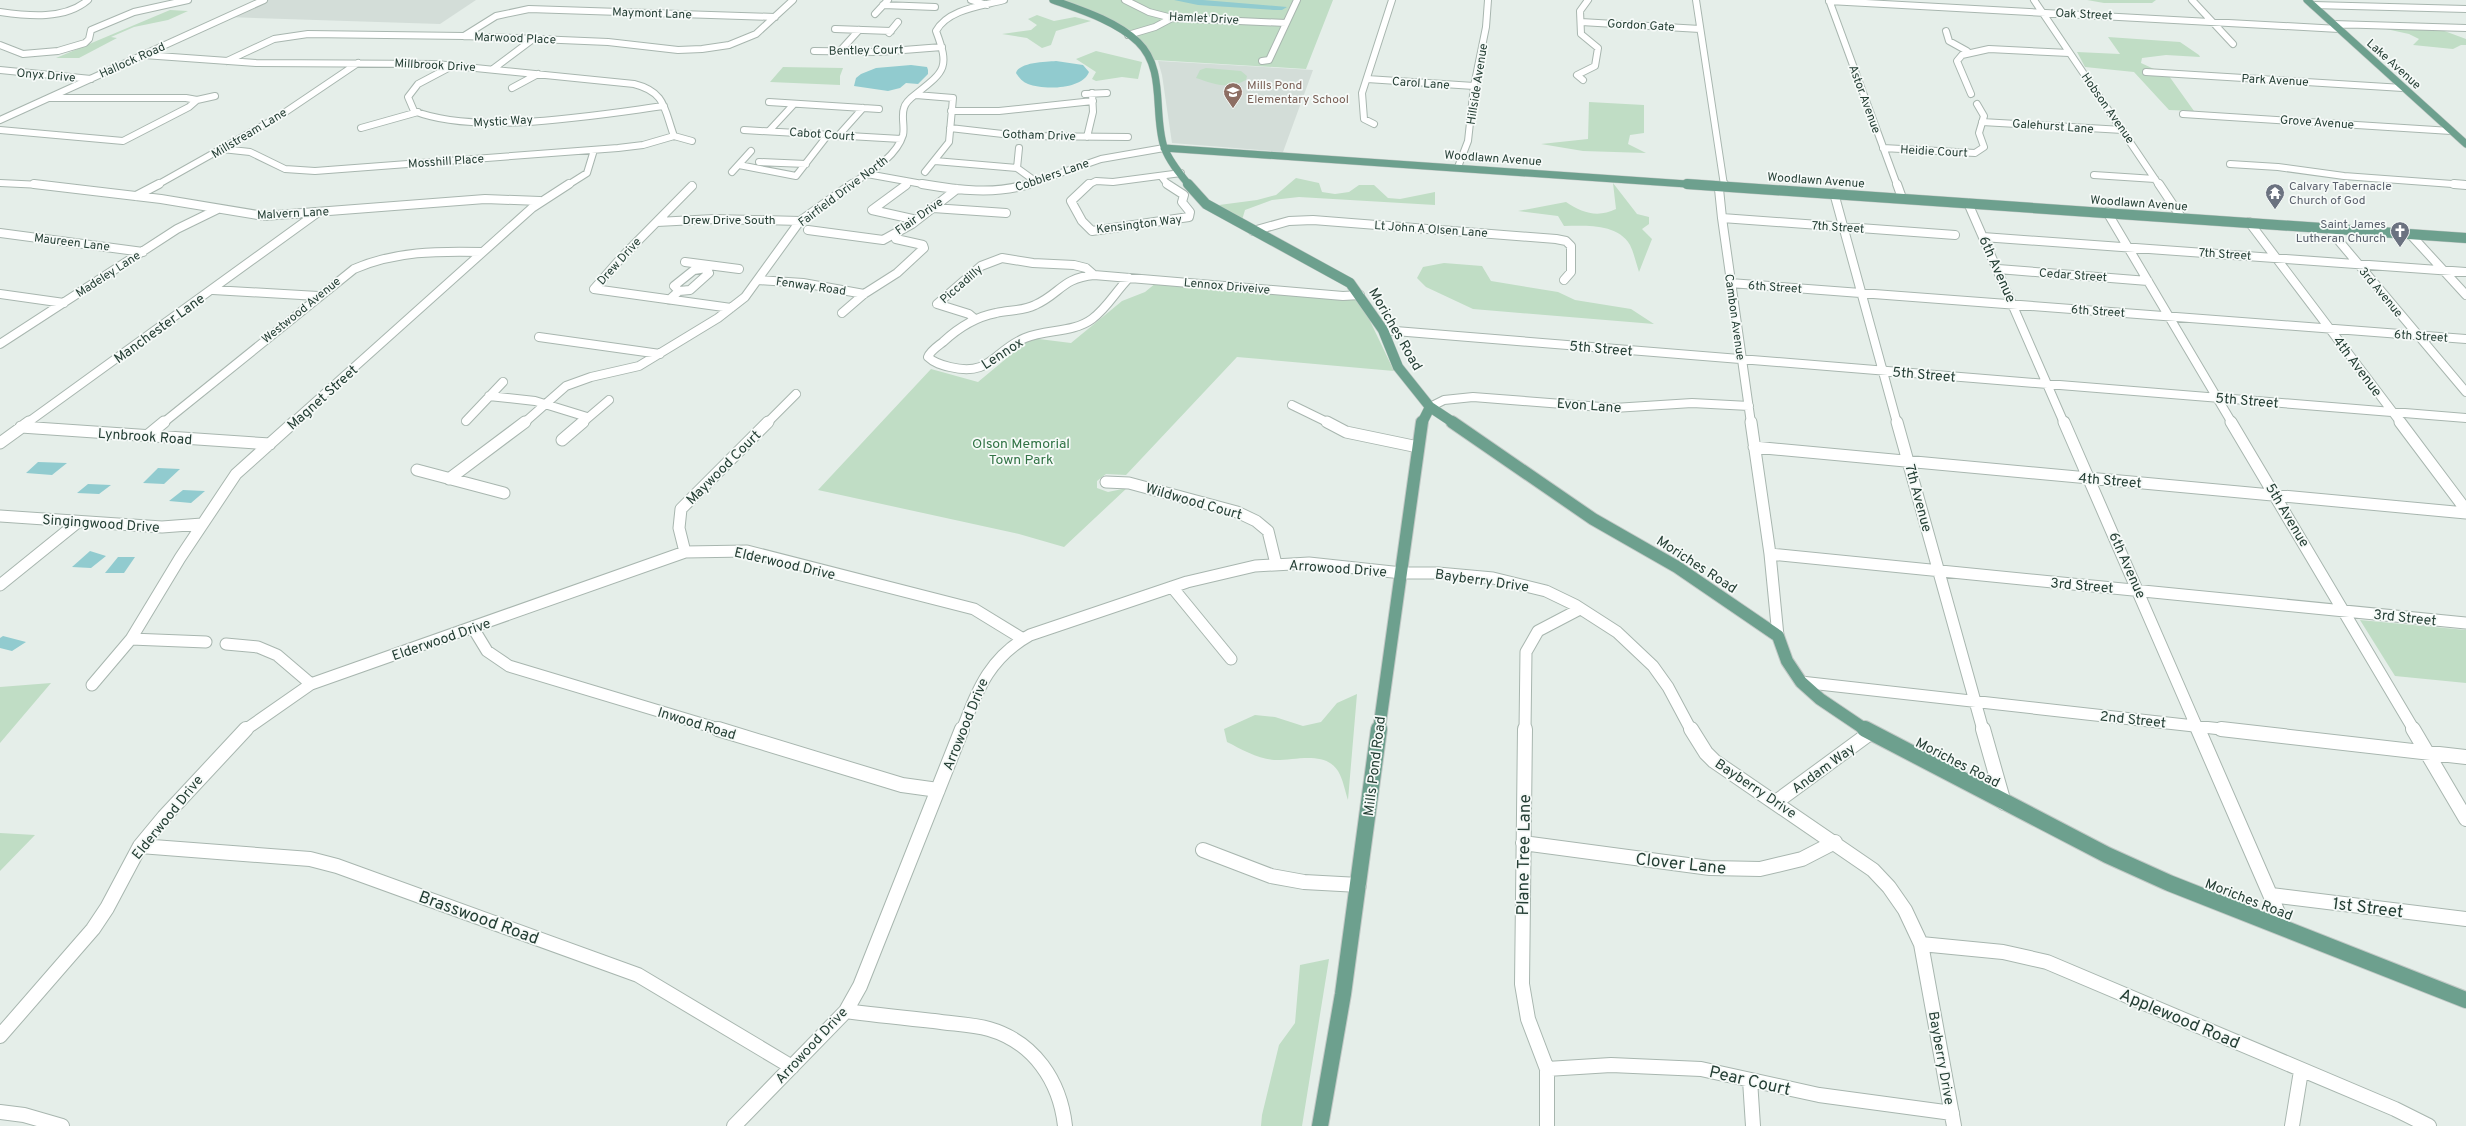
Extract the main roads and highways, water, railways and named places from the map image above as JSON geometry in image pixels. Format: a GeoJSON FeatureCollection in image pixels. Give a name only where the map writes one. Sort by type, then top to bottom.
{"type":"FeatureCollection","features":[{"type":"Feature","properties":{"kind":"main road","name":"Moriches Road"},"geometry":{"type":"LineString","coordinates":[[1053,0],[1127,34],[1143,49],[1155,78],[1159,94],[1164,148],[1181,173],[1206,204],[1253,231],[1342,277],[1360,295],[1383,330],[1398,367],[1430,407],[1593,519],[1677,567],[1778,636],[1787,661],[1801,682],[1820,699],[1870,733],[2004,803],[2169,883],[2466,1000]]}},
{"type":"Feature","properties":{"kind":"main road","name":"Lake Avenue"},"geometry":{"type":"LineString","coordinates":[[2310,2],[2466,144]]}},
{"type":"Feature","properties":{"kind":"main road","name":"Woodlawn Avenue"},"geometry":{"type":"LineString","coordinates":[[1164,148],[1458,167],[2466,238]]}},
{"type":"Feature","properties":{"kind":"main road","name":"Mills Pond Road"},"geometry":{"type":"LineString","coordinates":[[1320,1126],[1344,994],[1376,743],[1402,573],[1421,425],[1430,407]]}},
{"type":"Feature","properties":{"kind":"water"},"geometry":{"type":"Polygon","coordinates":[[[1174,0],[1203,0],[1287,7],[1282,10],[1274,10],[1198,5],[1174,0]]]}},
{"type":"Feature","properties":{"kind":"water"},"geometry":{"type":"Polygon","coordinates":[[[1056,61],[1083,65],[1089,72],[1085,78],[1079,82],[1052,88],[1028,84],[1021,80],[1016,73],[1018,69],[1027,65],[1056,61]]]}},
{"type":"Feature","properties":{"kind":"water"},"geometry":{"type":"Polygon","coordinates":[[[911,65],[927,67],[928,74],[918,84],[906,83],[900,88],[888,91],[854,86],[856,78],[861,74],[876,68],[911,65]]]}},
{"type":"Feature","properties":{"kind":"water"},"geometry":{"type":"Polygon","coordinates":[[[38,462],[67,463],[52,475],[26,473],[38,462]]]}},
{"type":"Feature","properties":{"kind":"water"},"geometry":{"type":"Polygon","coordinates":[[[158,468],[180,469],[164,484],[143,483],[158,468]]]}},
{"type":"Feature","properties":{"kind":"water"},"geometry":{"type":"Polygon","coordinates":[[[88,484],[111,485],[99,494],[77,493],[88,484]]]}},
{"type":"Feature","properties":{"kind":"water"},"geometry":{"type":"Polygon","coordinates":[[[183,490],[205,491],[191,503],[169,501],[183,490]]]}},
{"type":"Feature","properties":{"kind":"water"},"geometry":{"type":"Polygon","coordinates":[[[90,551],[106,556],[91,568],[72,567],[90,551]]]}},
{"type":"Feature","properties":{"kind":"water"},"geometry":{"type":"Polygon","coordinates":[[[118,557],[135,557],[124,573],[105,573],[118,557]]]}},
{"type":"Feature","properties":{"kind":"water"},"geometry":{"type":"Polygon","coordinates":[[[3,636],[26,642],[12,651],[0,648],[0,638],[3,636]]]}},
{"type":"Feature","properties":{"kind":"place","name":"Mills Pond Elementary School"},"geometry":{"type":"Point","coordinates":[1233,109]}},
{"type":"Feature","properties":{"kind":"place","name":"Calvary Tabernacle Church of God"},"geometry":{"type":"Point","coordinates":[2275,210]}},
{"type":"Feature","properties":{"kind":"place","name":"Saint James Lutheran Church"},"geometry":{"type":"Point","coordinates":[2400,248]}},
{"type":"Feature","properties":{"kind":"park label","name":"Olson Memorial Town Park"},"geometry":{"type":"Point","coordinates":[1021,452]}}]}
